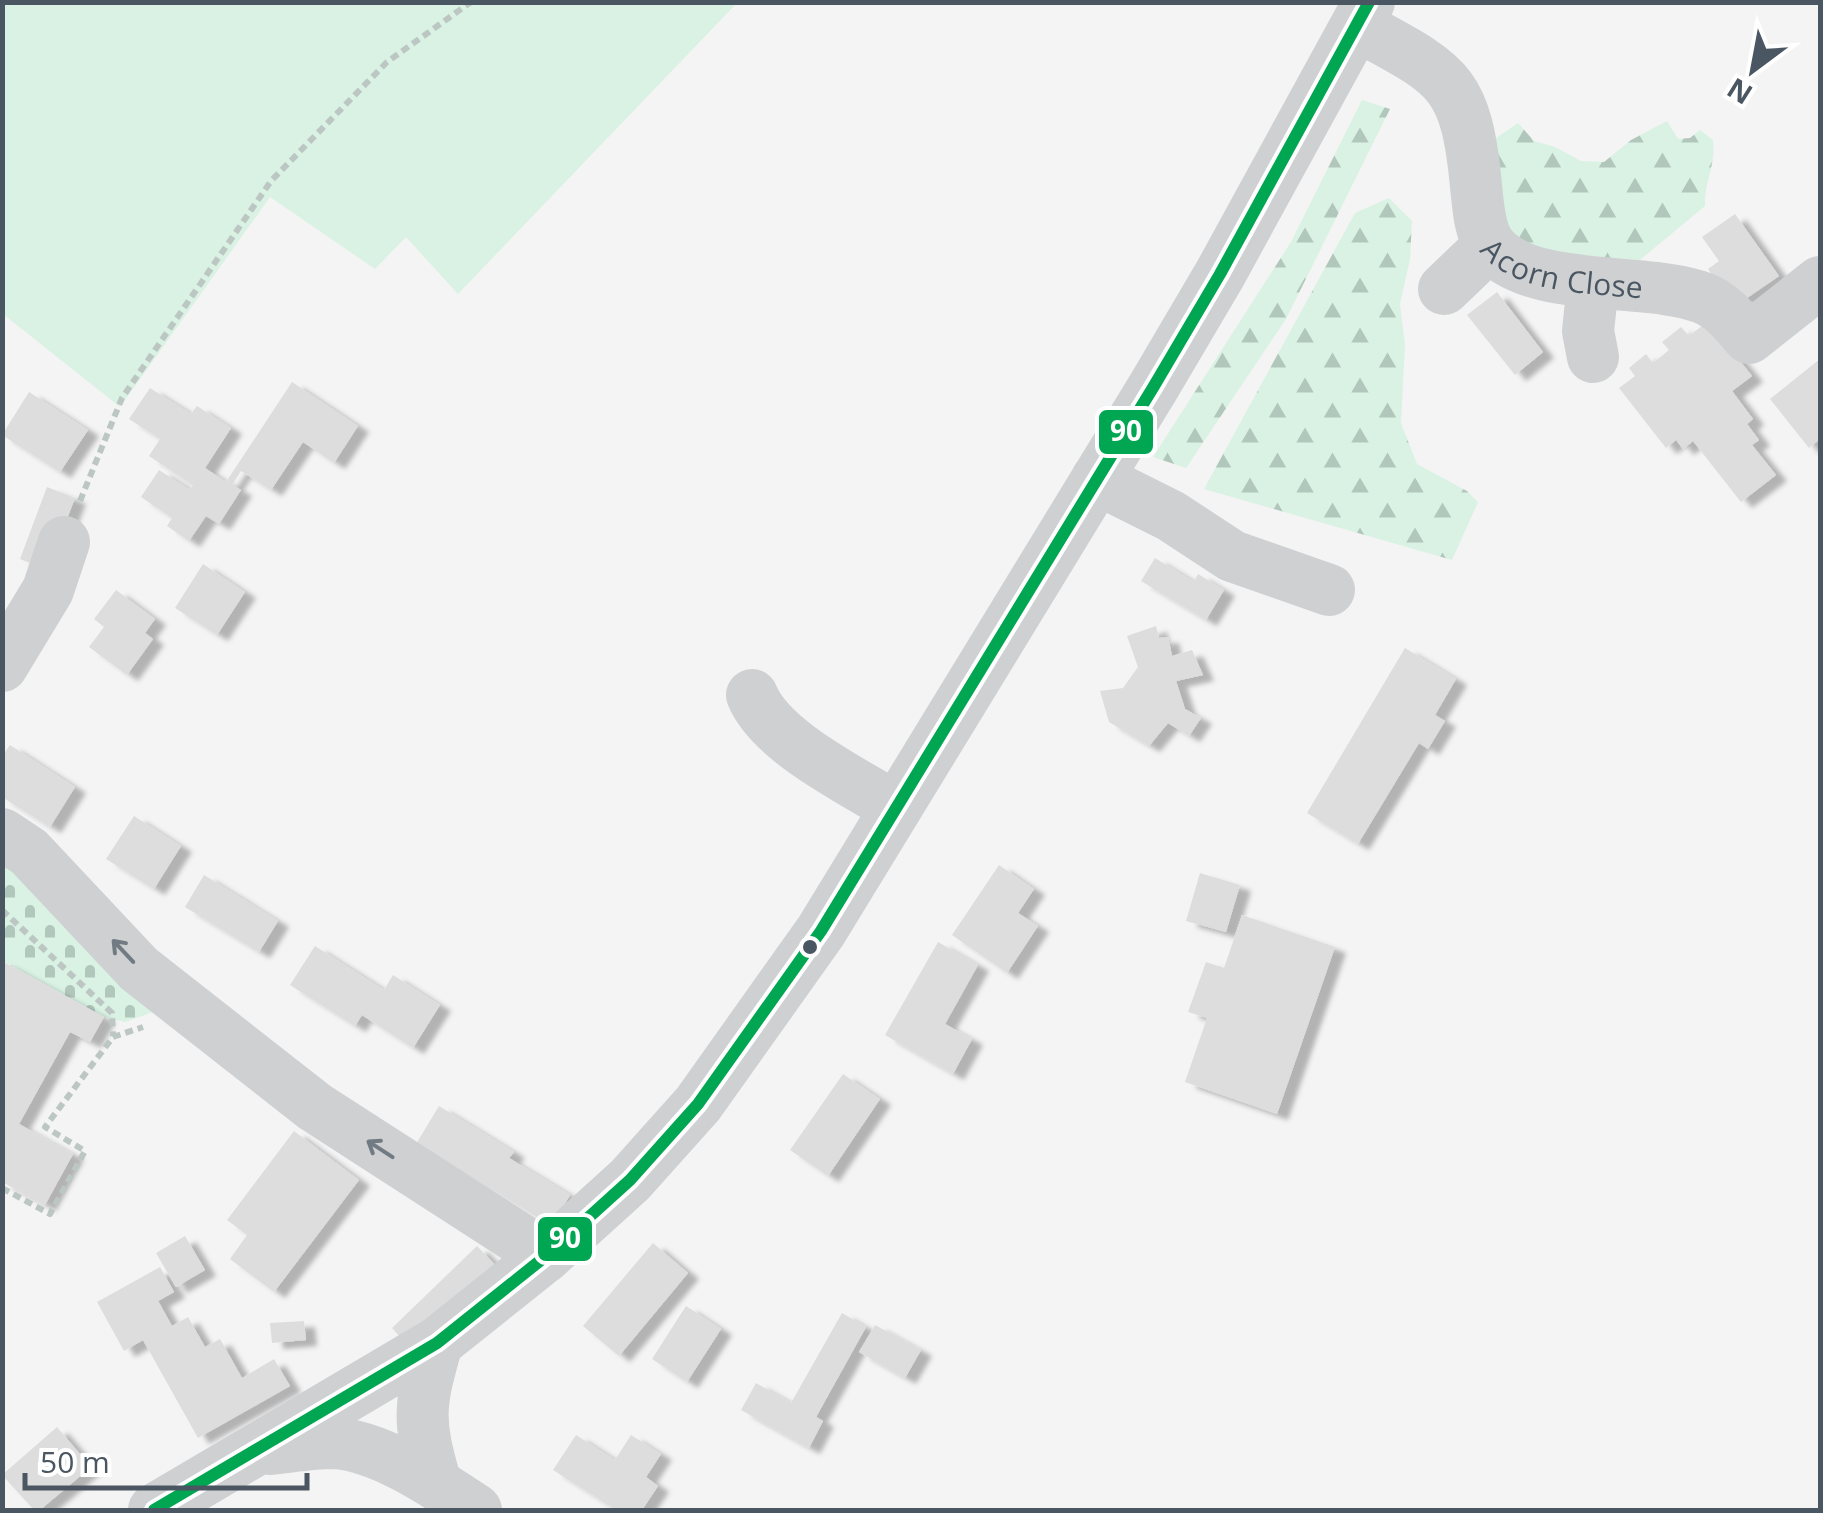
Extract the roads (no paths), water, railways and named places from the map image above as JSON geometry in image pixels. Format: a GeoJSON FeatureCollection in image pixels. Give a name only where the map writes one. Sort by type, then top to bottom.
{"type":"FeatureCollection","features":[{"type":"Feature","properties":{"kind":"street","name":"Acorn Close"},"geometry":{"type":"LineString","coordinates":[[1363,14],[1440,73],[1459,100],[1474,153],[1480,220],[1490,245],[1511,261],[1547,275],[1593,284],[1650,285],[1705,298],[1726,313],[1749,338],[1820,282]]}},
{"type":"Feature","properties":{"kind":"street"},"geometry":{"type":"LineString","coordinates":[[154,1510],[437,1343],[546,1256],[630,1180],[698,1104],[821,931],[1220,274],[1363,14]]}},
{"type":"Feature","properties":{"kind":"street"},"geometry":{"type":"LineString","coordinates":[[1444,288],[1490,245]]}},
{"type":"Feature","properties":{"kind":"street"},"geometry":{"type":"LineString","coordinates":[[1593,284],[1588,331],[1593,358]]}},
{"type":"Feature","properties":{"kind":"street"},"geometry":{"type":"LineString","coordinates":[[1096,479],[1170,516],[1232,556],[1329,590]]}},
{"type":"Feature","properties":{"kind":"street"},"geometry":{"type":"LineString","coordinates":[[8,644],[48,590],[64,542]]}},
{"type":"Feature","properties":{"kind":"street"},"geometry":{"type":"LineString","coordinates":[[752,695],[758,709],[790,741],[896,808]]}},
{"type":"Feature","properties":{"kind":"street"},"geometry":{"type":"LineString","coordinates":[[2,834],[29,852],[139,969],[315,1108],[546,1256]]}},
{"type":"Feature","properties":{"kind":"street"},"geometry":{"type":"LineString","coordinates":[[437,1343],[421,1398],[422,1438],[456,1497]]}},
{"type":"Feature","properties":{"kind":"street"},"geometry":{"type":"LineString","coordinates":[[255,1450],[335,1443],[366,1451],[456,1497]]}}]}
